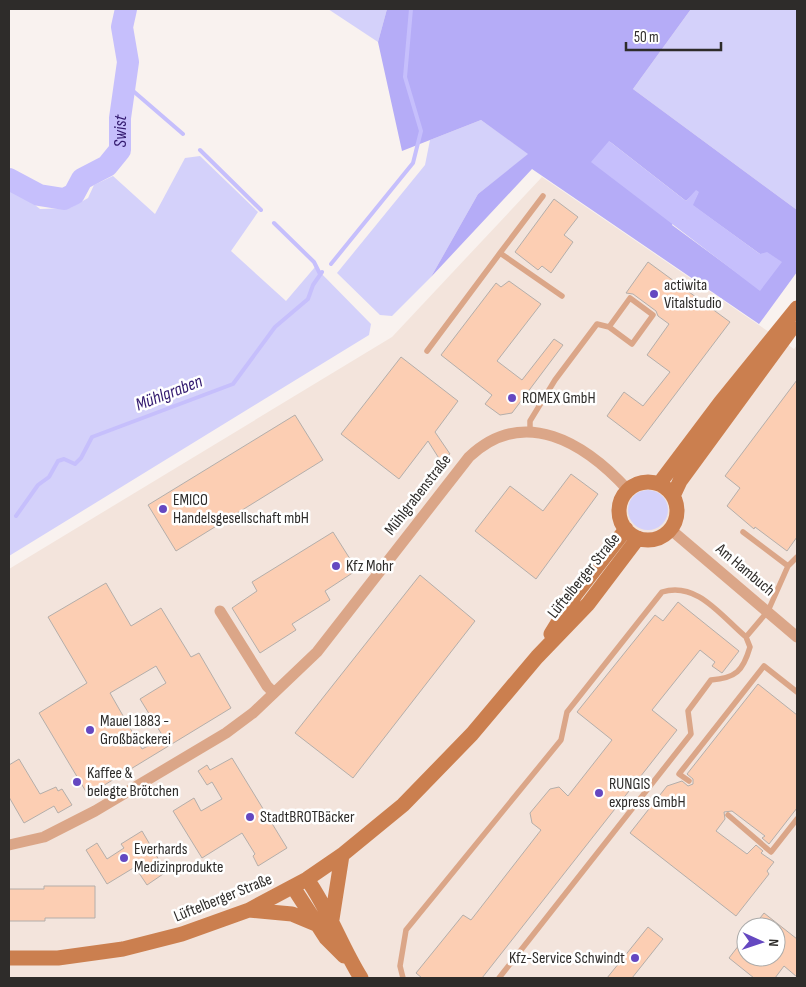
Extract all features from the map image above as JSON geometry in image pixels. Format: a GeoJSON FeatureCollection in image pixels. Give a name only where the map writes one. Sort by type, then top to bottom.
{"type":"FeatureCollection","features":[{"type":"Feature","properties":{"kind":"main road"},"geometry":{"type":"LineString","coordinates":[[660,484],[732,388],[797,308]]}},
{"type":"Feature","properties":{"kind":"main road"},"geometry":{"type":"LineString","coordinates":[[673,496],[680,481],[797,320]]}},
{"type":"Feature","properties":{"kind":"main road"},"geometry":{"type":"LineString","coordinates":[[643,482],[660,484],[673,496],[677,513],[670,529],[655,539],[632,534],[619,514],[622,497],[628,490],[643,482]]}},
{"type":"Feature","properties":{"kind":"main road","name":"Lüftelberger Straße"},"geometry":{"type":"LineString","coordinates":[[9,958],[58,958],[123,949],[182,934],[249,910],[307,879],[342,855],[403,805],[472,734],[537,657],[575,595],[632,534]]}},
{"type":"Feature","properties":{"kind":"main road"},"geometry":{"type":"LineString","coordinates":[[332,919],[342,855]]}},
{"type":"Feature","properties":{"kind":"main road"},"geometry":{"type":"LineString","coordinates":[[307,879],[332,919],[350,962]]}},
{"type":"Feature","properties":{"kind":"main road"},"geometry":{"type":"LineString","coordinates":[[293,887],[326,938],[350,962],[361,978]]}},
{"type":"Feature","properties":{"kind":"main road"},"geometry":{"type":"LineString","coordinates":[[249,910],[292,914],[316,924]]}},
{"type":"Feature","properties":{"kind":"street","name":"Mühlgrabenstraße"},"geometry":{"type":"LineString","coordinates":[[9,845],[44,836],[95,811],[226,734],[274,694],[317,652],[469,457],[487,442],[511,434],[530,432],[556,436],[588,454],[628,490]]}},
{"type":"Feature","properties":{"kind":"street","name":"Am Hambuch"},"geometry":{"type":"LineString","coordinates":[[670,529],[797,637]]}},
{"type":"Feature","properties":{"kind":"street"},"geometry":{"type":"LineString","coordinates":[[220,611],[267,686],[274,694]]}},
{"type":"Feature","properties":{"kind":"lane"},"geometry":{"type":"LineString","coordinates":[[427,351],[543,196]]}},
{"type":"Feature","properties":{"kind":"lane"},"geometry":{"type":"LineString","coordinates":[[500,254],[562,296]]}},
{"type":"Feature","properties":{"kind":"lane"},"geometry":{"type":"LineString","coordinates":[[530,432],[530,421],[555,380],[597,324],[609,327],[632,344],[653,315],[630,298],[609,327]]}},
{"type":"Feature","properties":{"kind":"lane"},"geometry":{"type":"LineString","coordinates":[[743,532],[788,566]]}},
{"type":"Feature","properties":{"kind":"lane"},"geometry":{"type":"LineString","coordinates":[[746,637],[768,611],[788,566],[797,557]]}},
{"type":"Feature","properties":{"kind":"lane"},"geometry":{"type":"LineString","coordinates":[[404,978],[400,966],[406,930],[561,740],[567,712],[662,592],[674,588],[696,594],[746,637],[750,647],[741,666],[729,678],[711,680],[688,711],[691,734],[499,978]]}},
{"type":"Feature","properties":{"kind":"lane"},"geometry":{"type":"LineString","coordinates":[[689,781],[679,774],[764,666],[797,692]]}},
{"type":"Feature","properties":{"kind":"lane"},"geometry":{"type":"LineString","coordinates":[[728,815],[771,852],[797,819]]}},
{"type":"Feature","properties":{"kind":"shaded area"},"geometry":{"type":"Polygon","coordinates":[[[328,9],[387,9],[378,42],[328,9]]]}},
{"type":"Feature","properties":{"kind":"shaded area"},"geometry":{"type":"Polygon","coordinates":[[[387,9],[691,9],[633,89],[797,210],[797,272],[759,324],[532,169],[431,277],[478,194],[528,154],[481,120],[402,151],[378,42],[387,9]],[[609,141],[673,223],[672,225],[751,283],[760,254],[692,205],[698,193],[697,191],[686,201],[609,141]]]}},
{"type":"Feature","properties":{"kind":"shaded area"},"geometry":{"type":"Polygon","coordinates":[[[691,9],[797,9],[797,210],[633,89],[691,9]]]}},
{"type":"Feature","properties":{"kind":"shaded area"},"geometry":{"type":"Polygon","coordinates":[[[481,120],[529,154],[478,194],[431,277],[392,316],[380,315],[337,273],[425,165],[430,140],[481,120]]]}},
{"type":"Feature","properties":{"kind":"shaded area"},"geometry":{"type":"Polygon","coordinates":[[[609,141],[686,201],[696,190],[699,192],[693,205],[760,254],[767,252],[782,262],[760,291],[591,162],[609,141]]]}},
{"type":"Feature","properties":{"kind":"shaded area"},"geometry":{"type":"Polygon","coordinates":[[[200,156],[258,212],[231,251],[286,301],[315,267],[371,324],[369,335],[9,556],[9,188],[20,193],[40,209],[70,208],[88,198],[94,185],[113,176],[155,214],[185,158],[200,156]]]}},
{"type":"Feature","properties":{"kind":"shaded area"},"geometry":{"type":"Polygon","coordinates":[[[542,177],[794,349],[797,345],[797,978],[9,978],[9,569],[392,337],[542,177]]]}},
{"type":"Feature","properties":{"kind":"shaded area"},"geometry":{"type":"Polygon","coordinates":[[[652,490],[659,493],[665,499],[668,510],[667,518],[659,527],[652,530],[644,530],[637,527],[629,518],[628,506],[631,499],[640,491],[652,490]]]}},
{"type":"Feature","properties":{"kind":"building"},"geometry":{"type":"Polygon","coordinates":[[[554,199],[578,217],[564,235],[573,242],[551,273],[542,266],[538,270],[515,252],[554,199]]]}},
{"type":"Feature","properties":{"kind":"building"},"geometry":{"type":"Polygon","coordinates":[[[648,262],[730,322],[640,441],[607,416],[624,392],[643,406],[670,372],[647,355],[669,324],[658,316],[656,311],[633,294],[626,293],[648,262]]]}},
{"type":"Feature","properties":{"kind":"building"},"geometry":{"type":"Polygon","coordinates":[[[509,281],[541,304],[497,361],[522,380],[554,339],[563,345],[512,413],[500,415],[485,404],[492,395],[441,355],[496,283],[501,287],[509,281]]]}},
{"type":"Feature","properties":{"kind":"building"},"geometry":{"type":"Polygon","coordinates":[[[401,357],[458,401],[435,432],[450,454],[440,460],[428,441],[399,479],[341,434],[401,357]]]}},
{"type":"Feature","properties":{"kind":"building"},"geometry":{"type":"Polygon","coordinates":[[[797,380],[797,537],[787,551],[755,527],[754,529],[727,506],[740,488],[725,476],[797,380]]]}},
{"type":"Feature","properties":{"kind":"building"},"geometry":{"type":"Polygon","coordinates":[[[295,415],[323,460],[176,551],[148,505],[295,415]]]}},
{"type":"Feature","properties":{"kind":"building"},"geometry":{"type":"Polygon","coordinates":[[[571,474],[598,494],[536,579],[475,531],[510,486],[543,511],[571,474]]]}},
{"type":"Feature","properties":{"kind":"building"},"geometry":{"type":"Polygon","coordinates":[[[333,532],[357,570],[325,591],[330,600],[292,624],[296,630],[260,653],[232,608],[257,591],[252,582],[333,532]]]}},
{"type":"Feature","properties":{"kind":"building"},"geometry":{"type":"Polygon","coordinates":[[[420,575],[475,621],[353,778],[295,733],[420,575]]]}},
{"type":"Feature","properties":{"kind":"building"},"geometry":{"type":"Polygon","coordinates":[[[106,583],[131,626],[161,608],[191,657],[199,653],[231,708],[88,795],[39,713],[87,683],[48,617],[106,583]],[[156,666],[110,693],[142,749],[164,738],[140,699],[166,683],[156,666]]]}},
{"type":"Feature","properties":{"kind":"building","name":"RUNGIS express GmbH"},"geometry":{"type":"Polygon","coordinates":[[[678,602],[739,651],[722,673],[712,666],[715,662],[700,650],[652,710],[677,730],[482,978],[422,978],[416,973],[463,915],[471,920],[541,830],[532,823],[530,813],[550,789],[559,787],[568,796],[612,740],[577,712],[655,615],[663,621],[678,602]]]}},
{"type":"Feature","properties":{"kind":"building"},"geometry":{"type":"Polygon","coordinates":[[[758,684],[797,715],[797,808],[769,844],[762,838],[765,836],[732,811],[724,812],[725,819],[716,831],[747,854],[756,845],[763,851],[761,853],[774,862],[767,871],[769,874],[736,916],[630,833],[667,786],[682,781],[688,786],[693,784],[693,779],[687,774],[758,684]]]}},
{"type":"Feature","properties":{"kind":"building"},"geometry":{"type":"Polygon","coordinates":[[[232,758],[287,848],[258,866],[253,856],[255,854],[242,833],[202,858],[173,811],[194,798],[201,811],[222,799],[212,782],[207,785],[198,771],[207,765],[210,770],[232,758]]]}},
{"type":"Feature","properties":{"kind":"building"},"geometry":{"type":"Polygon","coordinates":[[[19,759],[40,794],[56,787],[58,791],[62,789],[72,805],[58,813],[54,806],[24,823],[9,797],[9,765],[19,759]]]}},
{"type":"Feature","properties":{"kind":"building"},"geometry":{"type":"Polygon","coordinates":[[[142,831],[166,872],[147,885],[135,867],[107,884],[86,850],[97,843],[107,859],[124,848],[121,844],[142,831]]]}},
{"type":"Feature","properties":{"kind":"building"},"geometry":{"type":"Polygon","coordinates":[[[44,886],[95,886],[95,918],[45,918],[45,921],[9,921],[9,889],[44,889],[44,886]]]}},
{"type":"Feature","properties":{"kind":"building"},"geometry":{"type":"Polygon","coordinates":[[[764,913],[769,917],[761,917],[764,913]]]}},
{"type":"Feature","properties":{"kind":"building","name":"Kfz-Service Schwindt"},"geometry":{"type":"Polygon","coordinates":[[[648,927],[663,939],[632,978],[607,978],[648,927]]]}},
{"type":"Feature","properties":{"kind":"building"},"geometry":{"type":"Polygon","coordinates":[[[786,930],[797,939],[797,977],[785,967],[786,930]]]}},
{"type":"Feature","properties":{"kind":"building"},"geometry":{"type":"Polygon","coordinates":[[[736,949],[736,964],[729,958],[736,949]]]}},
{"type":"Feature","properties":{"kind":"building"},"geometry":{"type":"Polygon","coordinates":[[[740,967],[783,967],[775,978],[754,978],[740,967]]]}},
{"type":"Feature","properties":{"kind":"waterway","name":"Swist"},"geometry":{"type":"LineString","coordinates":[[9,179],[39,195],[64,199],[74,194],[82,179],[107,166],[120,150],[120,118],[128,62],[122,27],[126,9]]}},
{"type":"Feature","properties":{"kind":"waterway","name":"Mühlgraben"},"geometry":{"type":"LineString","coordinates":[[331,264],[413,163],[421,131],[405,77],[411,9]]}},
{"type":"Feature","properties":{"kind":"waterway"},"geometry":{"type":"LineString","coordinates":[[125,84],[183,134]]}},
{"type":"Feature","properties":{"kind":"waterway"},"geometry":{"type":"LineString","coordinates":[[200,150],[261,210]]}},
{"type":"Feature","properties":{"kind":"waterway"},"geometry":{"type":"LineString","coordinates":[[274,223],[314,262],[320,274]]}},
{"type":"Feature","properties":{"kind":"waterway","name":"Mühlgraben"},"geometry":{"type":"LineString","coordinates":[[16,516],[38,485],[49,477],[58,461],[64,459],[75,464],[81,458],[92,437],[233,384],[275,327],[308,299],[313,285],[322,272]]}},
{"type":"Feature","properties":{"kind":"place","name":"actiwita Vitalstudio"},"geometry":{"type":"Point","coordinates":[654,294]}},
{"type":"Feature","properties":{"kind":"place","name":"ROMEX GmbH"},"geometry":{"type":"Point","coordinates":[512,398]}},
{"type":"Feature","properties":{"kind":"place","name":"EMICO Handelsgesellschaft mbH"},"geometry":{"type":"Point","coordinates":[163,509]}},
{"type":"Feature","properties":{"kind":"place","name":"Kfz Mohr"},"geometry":{"type":"Point","coordinates":[336,566]}},
{"type":"Feature","properties":{"kind":"place","name":"Mauel 1883 - Großbäckerei"},"geometry":{"type":"Point","coordinates":[90,730]}},
{"type":"Feature","properties":{"kind":"place","name":"Kaffee & belegte Brötchen"},"geometry":{"type":"Point","coordinates":[77,782]}},
{"type":"Feature","properties":{"kind":"place","name":"RUNGIS express GmbH"},"geometry":{"type":"Point","coordinates":[599,793]}},
{"type":"Feature","properties":{"kind":"place","name":"StadtBROTBäcker"},"geometry":{"type":"Point","coordinates":[250,817]}},
{"type":"Feature","properties":{"kind":"place","name":"Everhards Medizinprodukte"},"geometry":{"type":"Point","coordinates":[124,858]}},
{"type":"Feature","properties":{"kind":"place","name":"Kfz-Service Schwindt"},"geometry":{"type":"Point","coordinates":[635,958]}}]}
